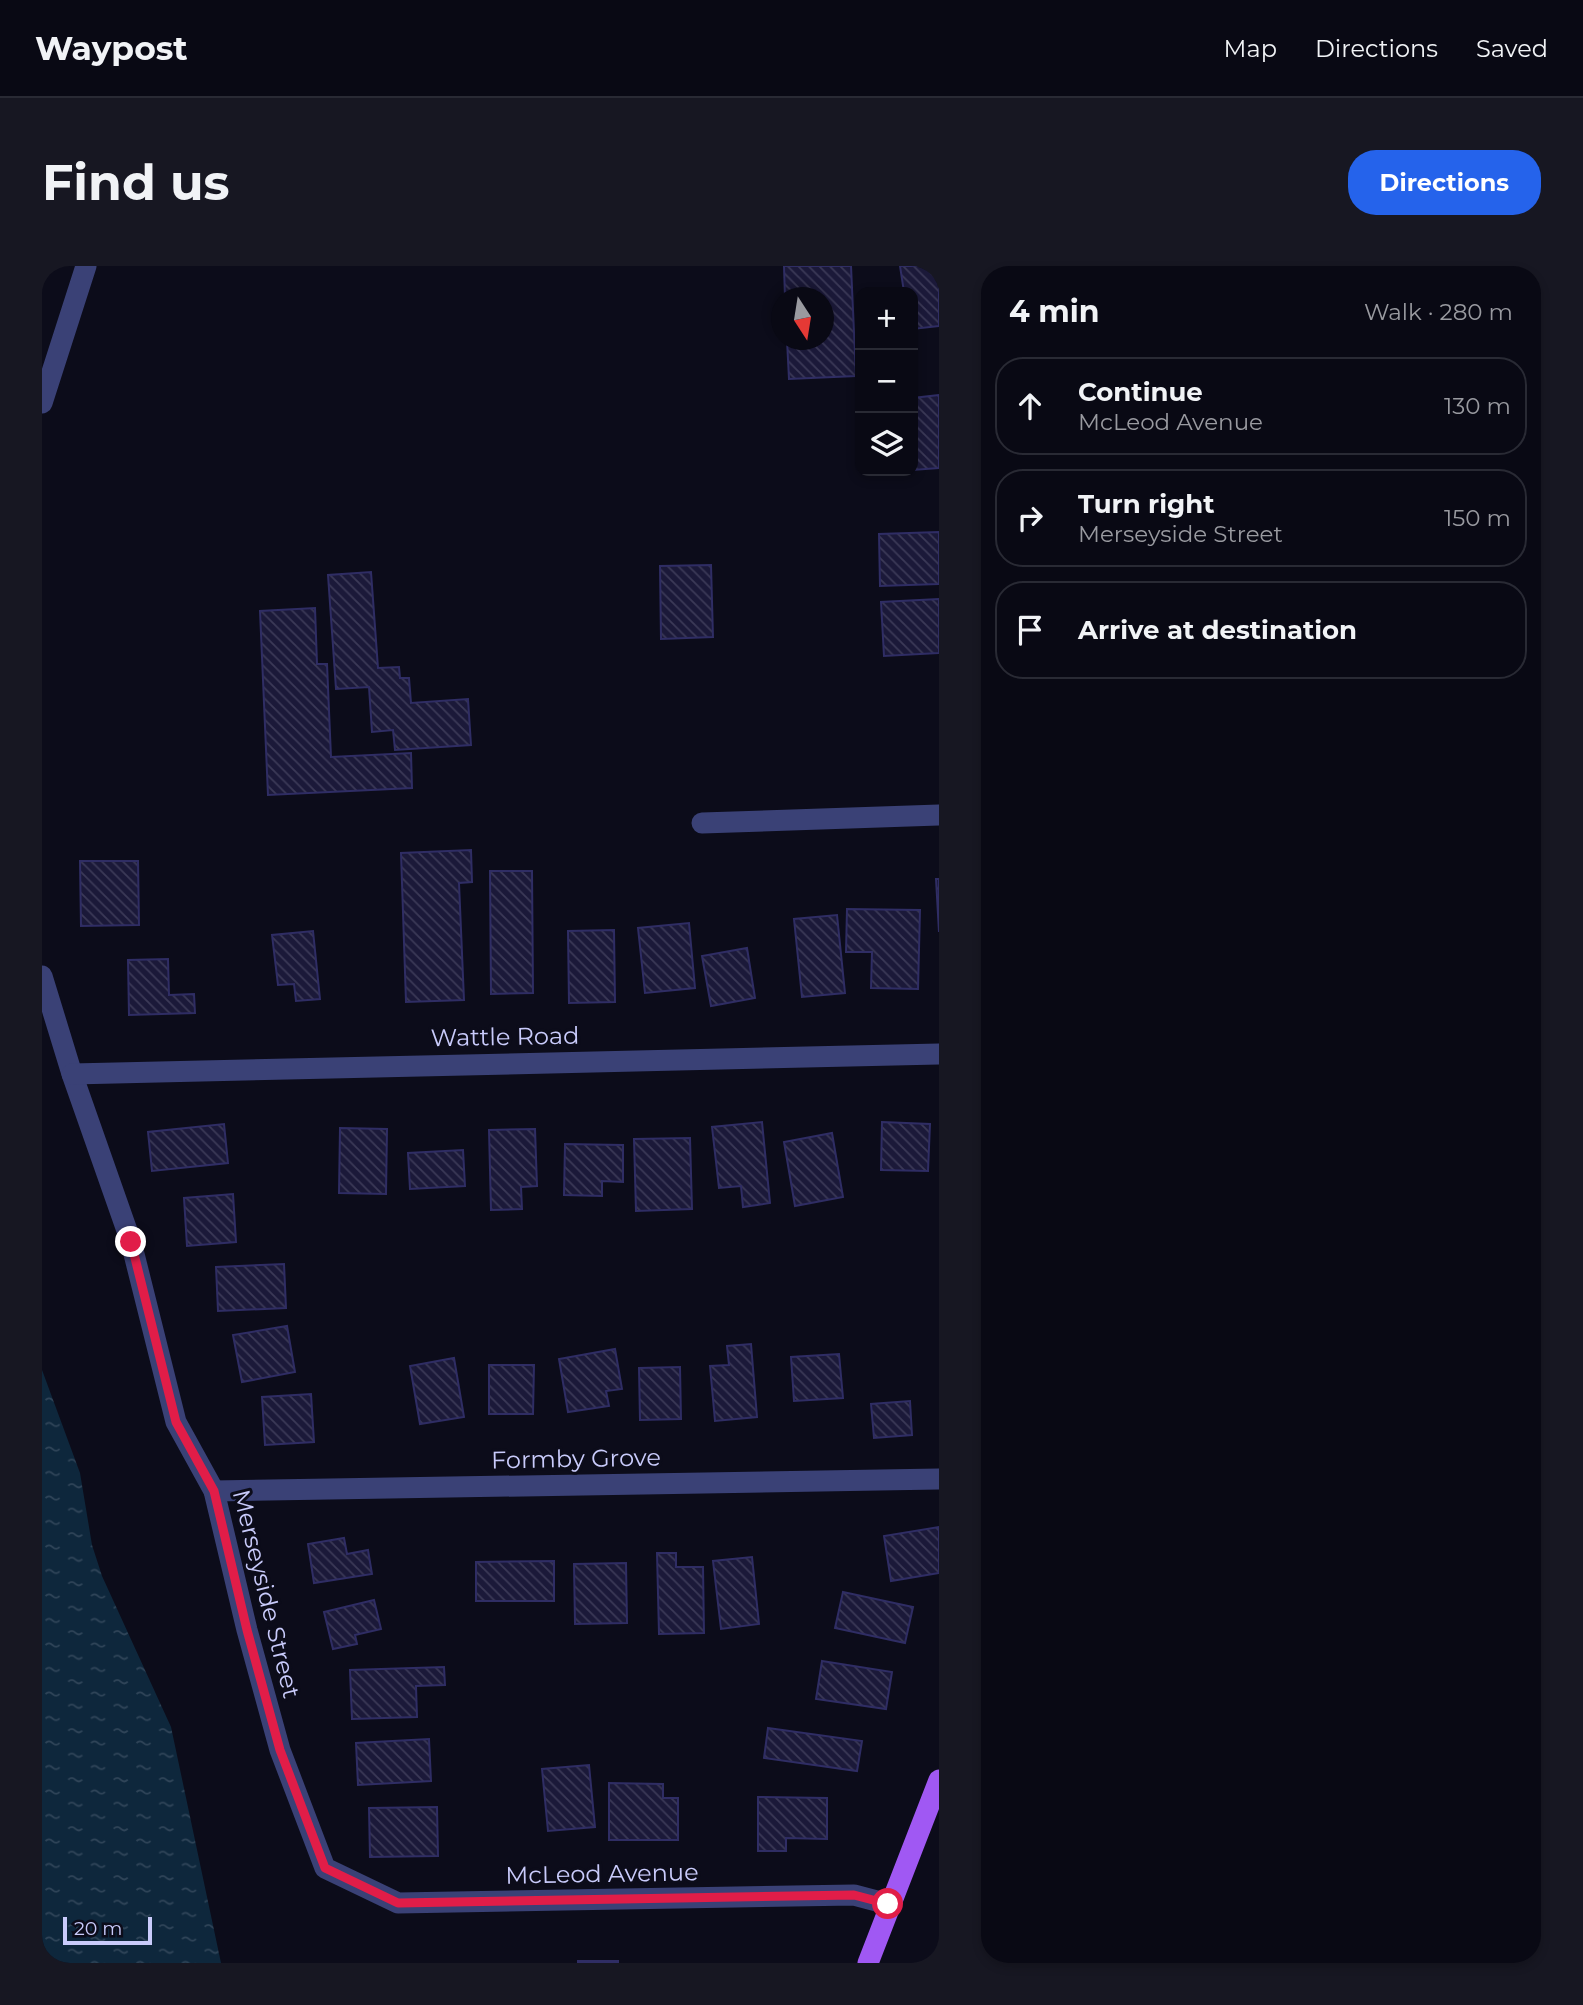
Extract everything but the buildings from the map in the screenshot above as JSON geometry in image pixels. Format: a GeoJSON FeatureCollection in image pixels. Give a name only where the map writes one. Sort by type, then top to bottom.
{"type":"FeatureCollection","features":[{"type":"Feature","properties":{"kind":"main road"},"geometry":{"type":"LineString","coordinates":[[868,1963],[888,1904],[939,1780]]}},
{"type":"Feature","properties":{"kind":"street"},"geometry":{"type":"LineString","coordinates":[[42,402],[86,266]]}},
{"type":"Feature","properties":{"kind":"street"},"geometry":{"type":"LineString","coordinates":[[702,823],[939,815]]}},
{"type":"Feature","properties":{"kind":"street","name":"Merseyside Street"},"geometry":{"type":"LineString","coordinates":[[42,976],[72,1074],[131,1242],[176,1422],[214,1491],[247,1630],[280,1750],[325,1868]]}},
{"type":"Feature","properties":{"kind":"street","name":"Wattle Road"},"geometry":{"type":"LineString","coordinates":[[72,1074],[939,1054]]}},
{"type":"Feature","properties":{"kind":"street","name":"Formby Grove"},"geometry":{"type":"LineString","coordinates":[[214,1491],[939,1479]]}},
{"type":"Feature","properties":{"kind":"street","name":"McLeod Avenue"},"geometry":{"type":"LineString","coordinates":[[325,1868],[398,1903],[854,1895],[888,1904]]}},
{"type":"Feature","properties":{"kind":"water"},"geometry":{"type":"Polygon","coordinates":[[[42,1370],[80,1473],[92,1545],[102,1576],[171,1727],[221,1963],[42,1963],[42,1370]]]}},
{"type":"Feature","properties":{"kind":"route"},"geometry":{"type":"LineString","coordinates":[[131,1242],[151,1313],[176,1422],[214,1491],[247,1630],[280,1750],[325,1868],[398,1903],[854,1895],[888,1904]]}}]}
